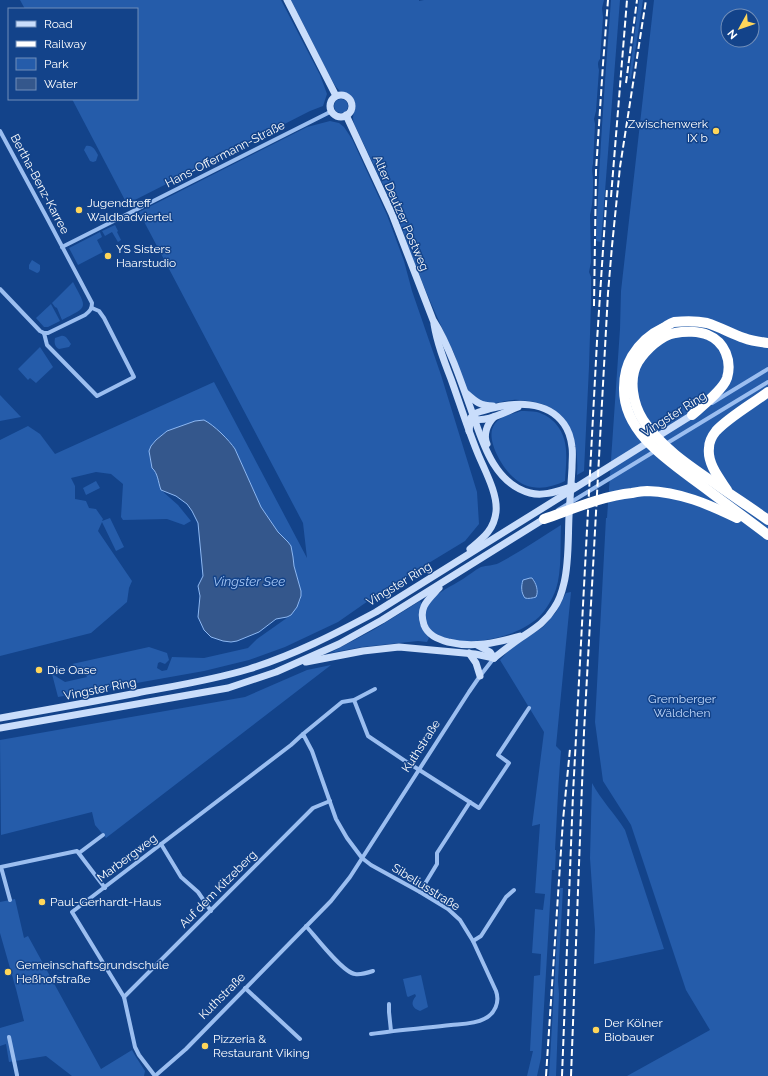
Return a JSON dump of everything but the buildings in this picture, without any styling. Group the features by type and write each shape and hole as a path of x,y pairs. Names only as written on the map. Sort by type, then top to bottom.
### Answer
{"highway":[{"path":"768,342 757,342 743,338 707,323 673,322 645,339 628,363 624,379 624,392 629,414 651,431 676,460 768,535"},
{"path":"639,422 638,410 634,400 633,375 638,363 649,348 663,338 675,333 694,332 708,335 719,342 726,352 729,363 727,378 720,389 692,415"},
{"path":"729,493 714,470 710,459 708,449 711,438 728,421 768,392"},
{"path":"676,460 729,493 768,520"},
{"path":"544,519 595,501 621,494 646,491 680,495 699,501 757,527"}],"main road":[{"path":"287,0 336,96"},
{"path":"344,95 350,101 352,105 351,109 346,115 338,116 332,111 330,107 331,102 336,96 344,95"},
{"name":"Alter Deutzer Postweg","path":"346,115 392,214 433,320 442,334 486,451 496,467"},
{"name":"Alter Deutzer Postweg","path":"433,320 435,336 469,431 491,485 496,511 490,530 482,539 453,564"},
{"path":"464,392 474,401 482,405 509,405"},
{"name":"Kuthstraße","path":"494,658 504,649 534,630 548,617 555,608 559,599 566,573 572,476 572,449 571,438 568,430 552,412 543,407 533,405 524,405 509,405 475,413 473,418 484,419 494,417 524,405"},
{"path":"462,409 468,417 473,418 469,431"},
{"name":"Vingster Ring","path":"0,718 224,676 274,660 312,645 376,612 692,415"},
{"path":"494,417 488,424 485,440 500,473 518,489 530,493 552,493 582,483"},
{"name":"Vingster Ring","path":"0,728 228,688 276,672 339,644 382,620 544,519"},
{"path":"448,579 426,602 422,610 422,619 426,629 431,635 440,640 477,645 495,643 526,634"},
{"path":"477,645 490,652 494,658"},
{"path":"293,664 363,651 399,647 469,653 494,658"},
{"path":"469,653 476,663 480,676"}],"street":[{"name":"Hans-Offermann-Straße","path":"62,247 332,111"},
{"name":"Bertha-Benz-Karree","path":"0,131 92,303 92,308"},
{"path":"0,289 40,331 44,333 48,333 85,315 92,308 99,312 104,318 134,376 96,396 47,345 44,333"},
{"name":"Vingster Ring","path":"692,415 768,369"},
{"name":"Vingster Ring","path":"544,519 768,382"},
{"name":"Kuthstraße","path":"155,1076 186,1049 331,901 350,877 480,676 494,658"},
{"name":"Marbergweg","path":"155,1076 139,1055 135,1047 124,997 72,912 291,745 342,702 354,700 375,689"},
{"path":"354,700 368,736 479,808 509,762 498,756 529,708"},
{"path":"303,734 312,751 341,829 362,858"},
{"name":"Auf dem Kitzeberg","path":"124,997 313,808 330,801"},
{"path":"420,892 437,864 437,852 470,802"},
{"path":"79,853 103,835"},
{"path":"161,844 181,877 198,892 211,911"},
{"path":"10,900 1,867 76,851 105,888"},
{"name":"Sibeliusstraße","path":"362,858 371,865 448,909 460,920 473,941 498,996 498,1001 493,1012 484,1020 371,1034"},
{"path":"473,941 481,936 506,897 514,890"},
{"path":"306,926 349,973 362,974 373,971"},
{"path":"245,988 300,1039"},
{"path":"389,1004 391,1031"},
{"path":"9,1038 17,1076"}],"green space":[{"path":"20,0 281,0 320,75 327,94 323,106 310,111 127,204 73,100 138,100 138,8 24,8"},
{"path":"291,0 604,0 602,8 603,17 600,59 598,63 599,70 596,111 594,119 592,170 593,193 590,215 591,262 589,272 591,277 591,301 584,471 577,475 576,449 573,437 569,426 554,409 542,404 519,400 485,404 474,399 469,393 453,352 412,258 396,213 354,124 353,118 355,102 350,95 340,91 337,88"},
{"path":"611,0 620,0 601,242 596,241 600,151"},
{"path":"639,0 643,0 631,79 629,78"},
{"name":"Gremberger Wäldchen","path":"654,0 768,0 768,1076 627,1076 710,1030 686,990 631,825 603,781 595,722 606,518 620,329 621,291"},
{"path":"338,99 344,99 348,103 348,109 344,113 338,113 334,109 334,103"},
{"path":"330,121 339,123 344,127 352,139 387,215 404,261 412,291 441,375 477,492 479,524 465,541 381,592 338,622 285,647 249,660 204,671 58,697 52,674 65,682 87,677 83,671 72,664 149,647 167,653 169,660 165,664 160,662 158,663 157,668 162,671 167,670 172,657 204,658 248,648 257,639 291,615 301,599 301,591 294,566 291,546 278,532 261,507 235,449 229,441 204,420 195,421 167,431 153,443 149,454 152,468 155,470 161,490 178,505 191,521 184,525 167,519 123,520 121,517 123,484 111,474 96,472 71,478 75,486 75,499 86,501 89,508 96,509 103,519 102,521 110,518 124,547 116,551 102,522 98,531 132,581 129,588 127,602 91,633 0,656 0,440 28,426 40,434 55,454 214,382 307,558 303,523 139,212 307,127"},
{"path":"86,146 92,147 96,151 98,155 96,161 90,161 84,150"},
{"path":"115,225 121,240 118,242 112,232 105,236 102,231"},
{"path":"100,232 102,237 97,240 103,252 78,265 69,248"},
{"path":"32,260 40,265 40,270 37,273 29,269 29,265"},
{"path":"73,282 81,297 83,306 77,312 62,320 57,308 52,303"},
{"path":"51,304 60,321 48,327 44,327 36,318"},
{"path":"61,336 68,339 71,344 69,347 59,349 57,347 55,338"},
{"path":"40,347 53,367 36,383 30,378 28,380 18,369"},
{"path":"0,395 21,417 0,421"},
{"path":"521,411 537,412 545,415 554,422 560,430 566,451 565,481 553,486 536,488 527,486 519,482 504,467 493,445 492,431 494,425 499,419"},
{"path":"96,481 100,488 86,495 83,488"},
{"path":"561,525 558,582 553,596 539,617 530,624 508,635 483,640 458,641 447,639 431,631 427,625 425,614 426,609 432,599 479,568 499,563","holes":["530,578 534,579 538,591 523,596 523,581"]},
{"path":"571,592 556,746 561,751 555,870 552,870 541,1058 537,1076 527,1076 533,1051 530,1051 534,976 540,975 541,954 532,953 535,909 543,910 545,894 535,893 540,824 532,826 544,732 500,660 510,649 543,627 556,612 566,593"},
{"path":"420,601 422,604 419,618 423,630 429,638 427,642 418,641 362,647 330,653 375,629"},
{"path":"331,665 106,838 95,825 92,812 1,835 0,740 245,697 307,670"},
{"path":"592,783 625,830 664,949 594,964 595,930 590,858"},
{"path":"560,888 563,888 558,981 559,994 556,1076 549,1076"},
{"path":"15,899 24,938 28,936 101,1069 132,1050 145,1071 144,1076 72,1076 46,1056 9,1062 6,1044 0,1046 0,1028 24,1021 0,933 0,902"},
{"path":"421,975 428,1007 420,1011 413,1005 413,1001 416,996 415,994 408,997 407,996 403,979"}],"water":[{"name":"Vingster See","path":"204,420 221,433 235,449 261,507 278,532 291,546 294,566 301,591 301,596 297,607 291,615 276,619 259,632 231,642 211,637 204,630 198,617 200,596 198,586 203,576 198,523 187,504 176,496 161,490 157,475 152,468 149,451 156,440 167,431 195,421"},
{"path":"532,578 536,585 537,595 536,597 525,598 522,589 523,580"}],"railway":[{"path":"594,306 596,171 608,0"},
{"path":"611,197 627,0"},
{"path":"626,83 637,0"},
{"path":"571,1076 584,732 608,293 620,167 646,0"},
{"path":"562,1076 573,794 597,341 607,189"},
{"path":"546,1076 563,820 570,749"}],"place":[{"name":"Zwischenwerk IX b","path":"716,131"},
{"name":"Jugendtreff Waldbadviertel","path":"79,210"},
{"name":"YS Sisters Haarstudio","path":"108,256"},
{"name":"Die Oase","path":"39,670"},
{"name":"Paul-Gerhardt-Haus","path":"42,902"},
{"name":"Gemeinschaftsgrundschule Heßhofstraße","path":"8,972"},
{"name":"Der Kölner Biobauer","path":"596,1030"},
{"name":"Pizzeria & Restaurant Viking","path":"205,1046"}]}
